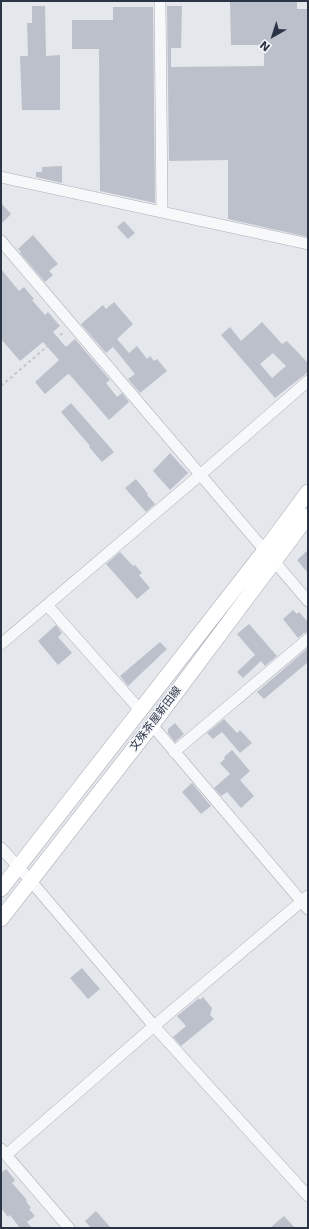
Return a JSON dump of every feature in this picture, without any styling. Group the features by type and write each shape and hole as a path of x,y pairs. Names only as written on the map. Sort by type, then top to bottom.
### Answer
{"main road":[{"name":"文殊茶屋新田線","path":"1,920 30,880 152,725 269,555 308,492"},
{"name":"文殊茶屋新田線","path":"1,889 140,710 269,555 308,516"}],"street":[{"path":"160,1 162,212"},
{"path":"1,177 308,244"},
{"path":"1,241 308,601"},
{"path":"1,644 308,381"},
{"path":"47,605 140,710"},
{"path":"174,752 308,639"},
{"path":"69,1228 4,1152 154,1026 306,902 152,725"},
{"path":"1,848 154,1026 308,1196"}],"path":[{"path":"1,386 72,325"}],"building":[{"path":"297,1 297,9 308,9 308,237 228,219 228,160 169,161 167,6 182,6 181,48 171,48 171,67 264,66 264,45 231,45 230,2"},
{"path":"32,6 45,6 46,56 60,55 60,110 22,110 20,56 28,56 27,23 32,23"},
{"path":"113,7 153,7 155,203 100,191 99,49 72,49 72,20 113,20"},
{"path":"62,166 62,183 36,177 36,172 42,172 42,167"},
{"path":"1,203 11,214 1,224"},
{"path":"124,221 135,233 128,239 117,227"},
{"path":"33,235 58,264 49,271 53,275 45,282 18,249"},
{"path":"1,269 19,291 24,287 34,299 32,300 45,315 48,312 60,326 53,332 66,347 75,339 110,380 106,383 117,397 122,393 129,402 109,420 68,374 45,394 35,382 59,360 43,342 20,361 1,339"},
{"path":"114,302 133,324 117,339 129,353 137,346 147,359 150,356 154,361 157,359 167,371 140,393 128,379 135,374 113,347 106,353 81,324 103,305 106,309"},
{"path":"262,322 282,344 287,341 308,363 308,372 275,398 221,335 230,327 241,341","holes":["273,353 286,366 272,378 260,364"]},
{"path":"71,403 114,452 102,462 61,412"},
{"path":"170,453 188,473 170,490 153,471"},
{"path":"136,479 155,504 146,512 125,488"},
{"path":"308,550 308,573 297,560"},
{"path":"120,552 142,573 139,575 150,588 137,599 106,564"},
{"path":"293,610 297,614 299,612 308,622 308,632 304,633 298,638 283,619"},
{"path":"249,624 277,656 265,666 261,661 243,678 237,672 255,655 237,634"},
{"path":"56,625 62,633 58,637 72,653 58,665 38,641"},
{"path":"160,642 167,649 128,686 120,676"},
{"path":"308,648 308,662 264,699 257,692"},
{"path":"224,719 237,733 240,730 252,743 240,753 222,732 213,739 207,733"},
{"path":"175,723 184,734 175,742 168,733 168,729"},
{"path":"232,750 250,771 240,780 254,796 241,808 227,792 221,796 214,788 230,774 220,763"},
{"path":"192,783 211,806 201,814 182,792"},
{"path":"82,968 100,989 88,999 70,978"},
{"path":"203,997 212,1008 210,1015 214,1019 181,1046 173,1037 186,1026 177,1016 199,998 200,1000"},
{"path":"6,1169 15,1180 12,1183 27,1200 26,1201 31,1208 29,1209 35,1216 27,1222 32,1228 20,1228 10,1215 8,1217 1,1208 1,1173"},
{"path":"96,1211 111,1228 91,1228 85,1221"},
{"path":"284,1216 295,1228 270,1228"}]}
